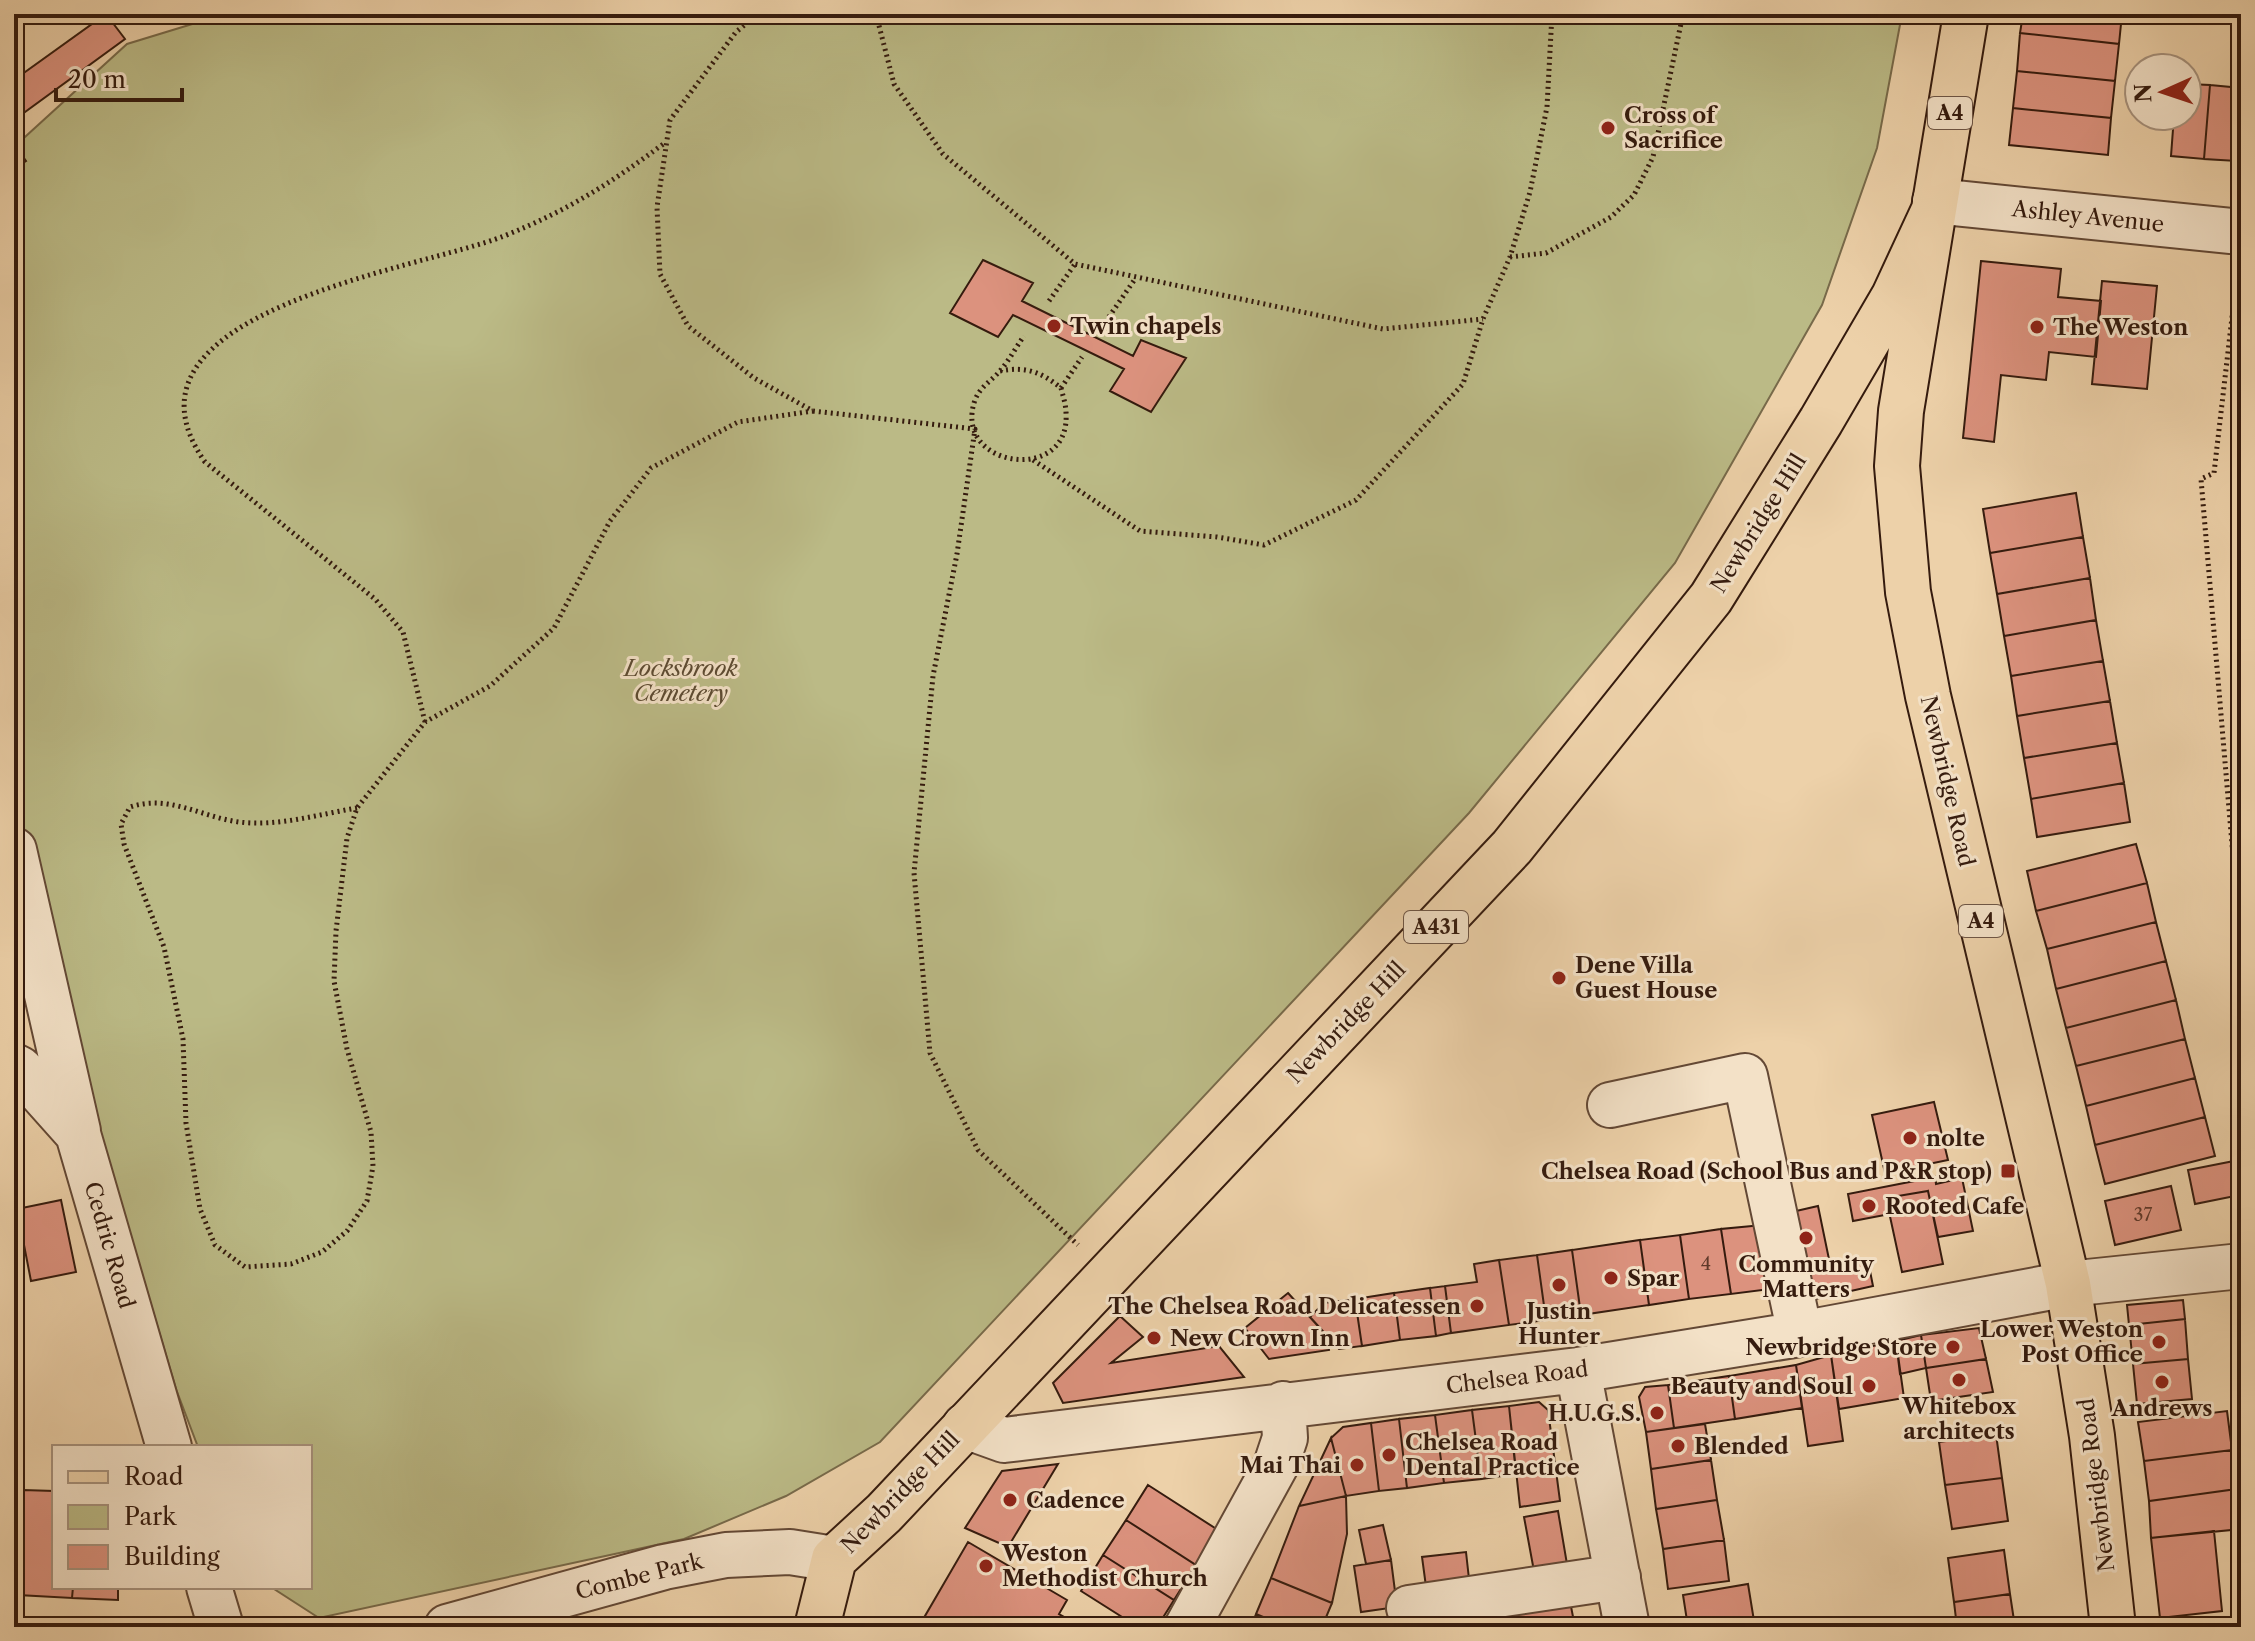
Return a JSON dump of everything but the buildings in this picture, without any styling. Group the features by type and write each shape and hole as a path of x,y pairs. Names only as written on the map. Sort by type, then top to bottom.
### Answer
{"main road":[{"name":"A4","path":"1934,207 1966,14"},
{"name":"Newbridge Hill","path":"817,1627 834,1559 884,1513 1512,847 1711,598 1887,308 1934,207"},
{"name":"Newbridge Road","path":"1934,207 1901,411 1897,466 1908,592 1928,696 2068,1284 2092,1436 2113,1627"}],"street":[{"name":"Ashley Avenue","path":"1934,207 2239,252"},
{"path":"14,850 78,1134"},
{"name":"Cedric Road","path":"14,1066 78,1134 168,1445"},
{"path":"1610,1105 1745,1076 1800,1334"},
{"name":"Chelsea Road","path":"965,1426 1004,1440 1578,1370 1800,1334 2068,1284 2241,1266"},
{"path":"1578,1370 1627,1627"},
{"path":"1187,1627 1276,1465 1285,1438 1283,1404"},
{"name":"Combe Park","path":"447,1627 664,1567 726,1555 790,1552 834,1559"},
{"path":"1409,1608 1618,1577"},
{"path":"210,1589 221,1627"}],"path":[{"path":"758,14 736,32 670,120 657,207 660,274 688,326 754,378 813,411"},
{"path":"876,14 894,84 943,154 1075,264 1383,329 1483,319"},
{"path":"1033,460 1140,531 1217,537 1264,545 1356,500 1463,384 1483,319 1510,257 1530,192 1547,107 1552,14"},
{"path":"1510,257 1546,253 1611,217 1634,195 1653,157 1683,14"},
{"path":"425,722 403,632 375,599 205,462 190,440 184,421 183,398 188,381 215,345 238,328 286,302 501,237 576,204 610,184 667,141"},
{"path":"2239,252 2214,473 2201,479 2241,950"},
{"path":"1049,301 1075,264"},
{"path":"1102,327 1135,279"},
{"path":"1024,336 975,400 975,429 957,554 933,676 914,873 930,1053 978,1150 1106,1275"},
{"path":"1061,388 1082,357"},
{"path":"975,429 985,446 998,456 1017,462 1033,460 1053,447 1063,434 1067,414 1061,388 1039,372 1028,369 1000,371"},
{"path":"357,808 275,821 240,822 176,805 147,802 130,807 121,824 124,844 164,947 176,999 183,1039 186,1123 200,1209 215,1245 245,1267 291,1264 322,1252 347,1231 367,1201 373,1166 371,1132 347,1049 334,981 336,931 347,838 357,808 425,722 490,686 554,628 610,521 651,468 738,422 813,411 975,429"}],"green space":[{"name":"Locksbrook Cemetery","path":"225,14 1902,14 1877,148 1822,305 1675,563 1469,813 880,1442 786,1496 684,1539 319,1618 274,1589 312,1589 312,1445 197,1445 176,1389 99,1129 14,813 14,147 127,44"}],"place":[{"name":"Cross of Sacrifice","path":"1608,128"},
{"name":"Twin chapels","path":"1054,326"},
{"name":"The Weston","path":"2037,327"},
{"name":"Dene Villa Guest House","path":"1559,978"},
{"name":"nolte","path":"1910,1138"},
{"name":"Chelsea Road (School Bus and P&R stop)","path":"2008,1171"},
{"name":"Rooted Cafe","path":"1869,1206"},
{"name":"Community Matters","path":"1806,1238"},
{"name":"Spar","path":"1611,1278"},
{"name":"Justin Hunter","path":"1559,1285"},
{"name":"The Chelsea Road Delicatessen","path":"1477,1306"},
{"name":"New Crown Inn","path":"1154,1338"},
{"name":"Lower Weston Post Office","path":"2159,1342"},
{"name":"Newbridge Store","path":"1953,1347"},
{"name":"Whitebox architects","path":"1959,1380"},
{"name":"Andrews","path":"2162,1382"},
{"name":"Beauty and Soul","path":"1869,1386"},
{"name":"H.U.G.S.","path":"1657,1413"},
{"name":"Blended","path":"1678,1446"},
{"name":"Chelsea Road Dental Practice","path":"1389,1455"},
{"name":"Mai Thai","path":"1357,1465"},
{"name":"Cadence","path":"1010,1500"},
{"name":"Weston Methodist Church","path":"986,1566"}]}
